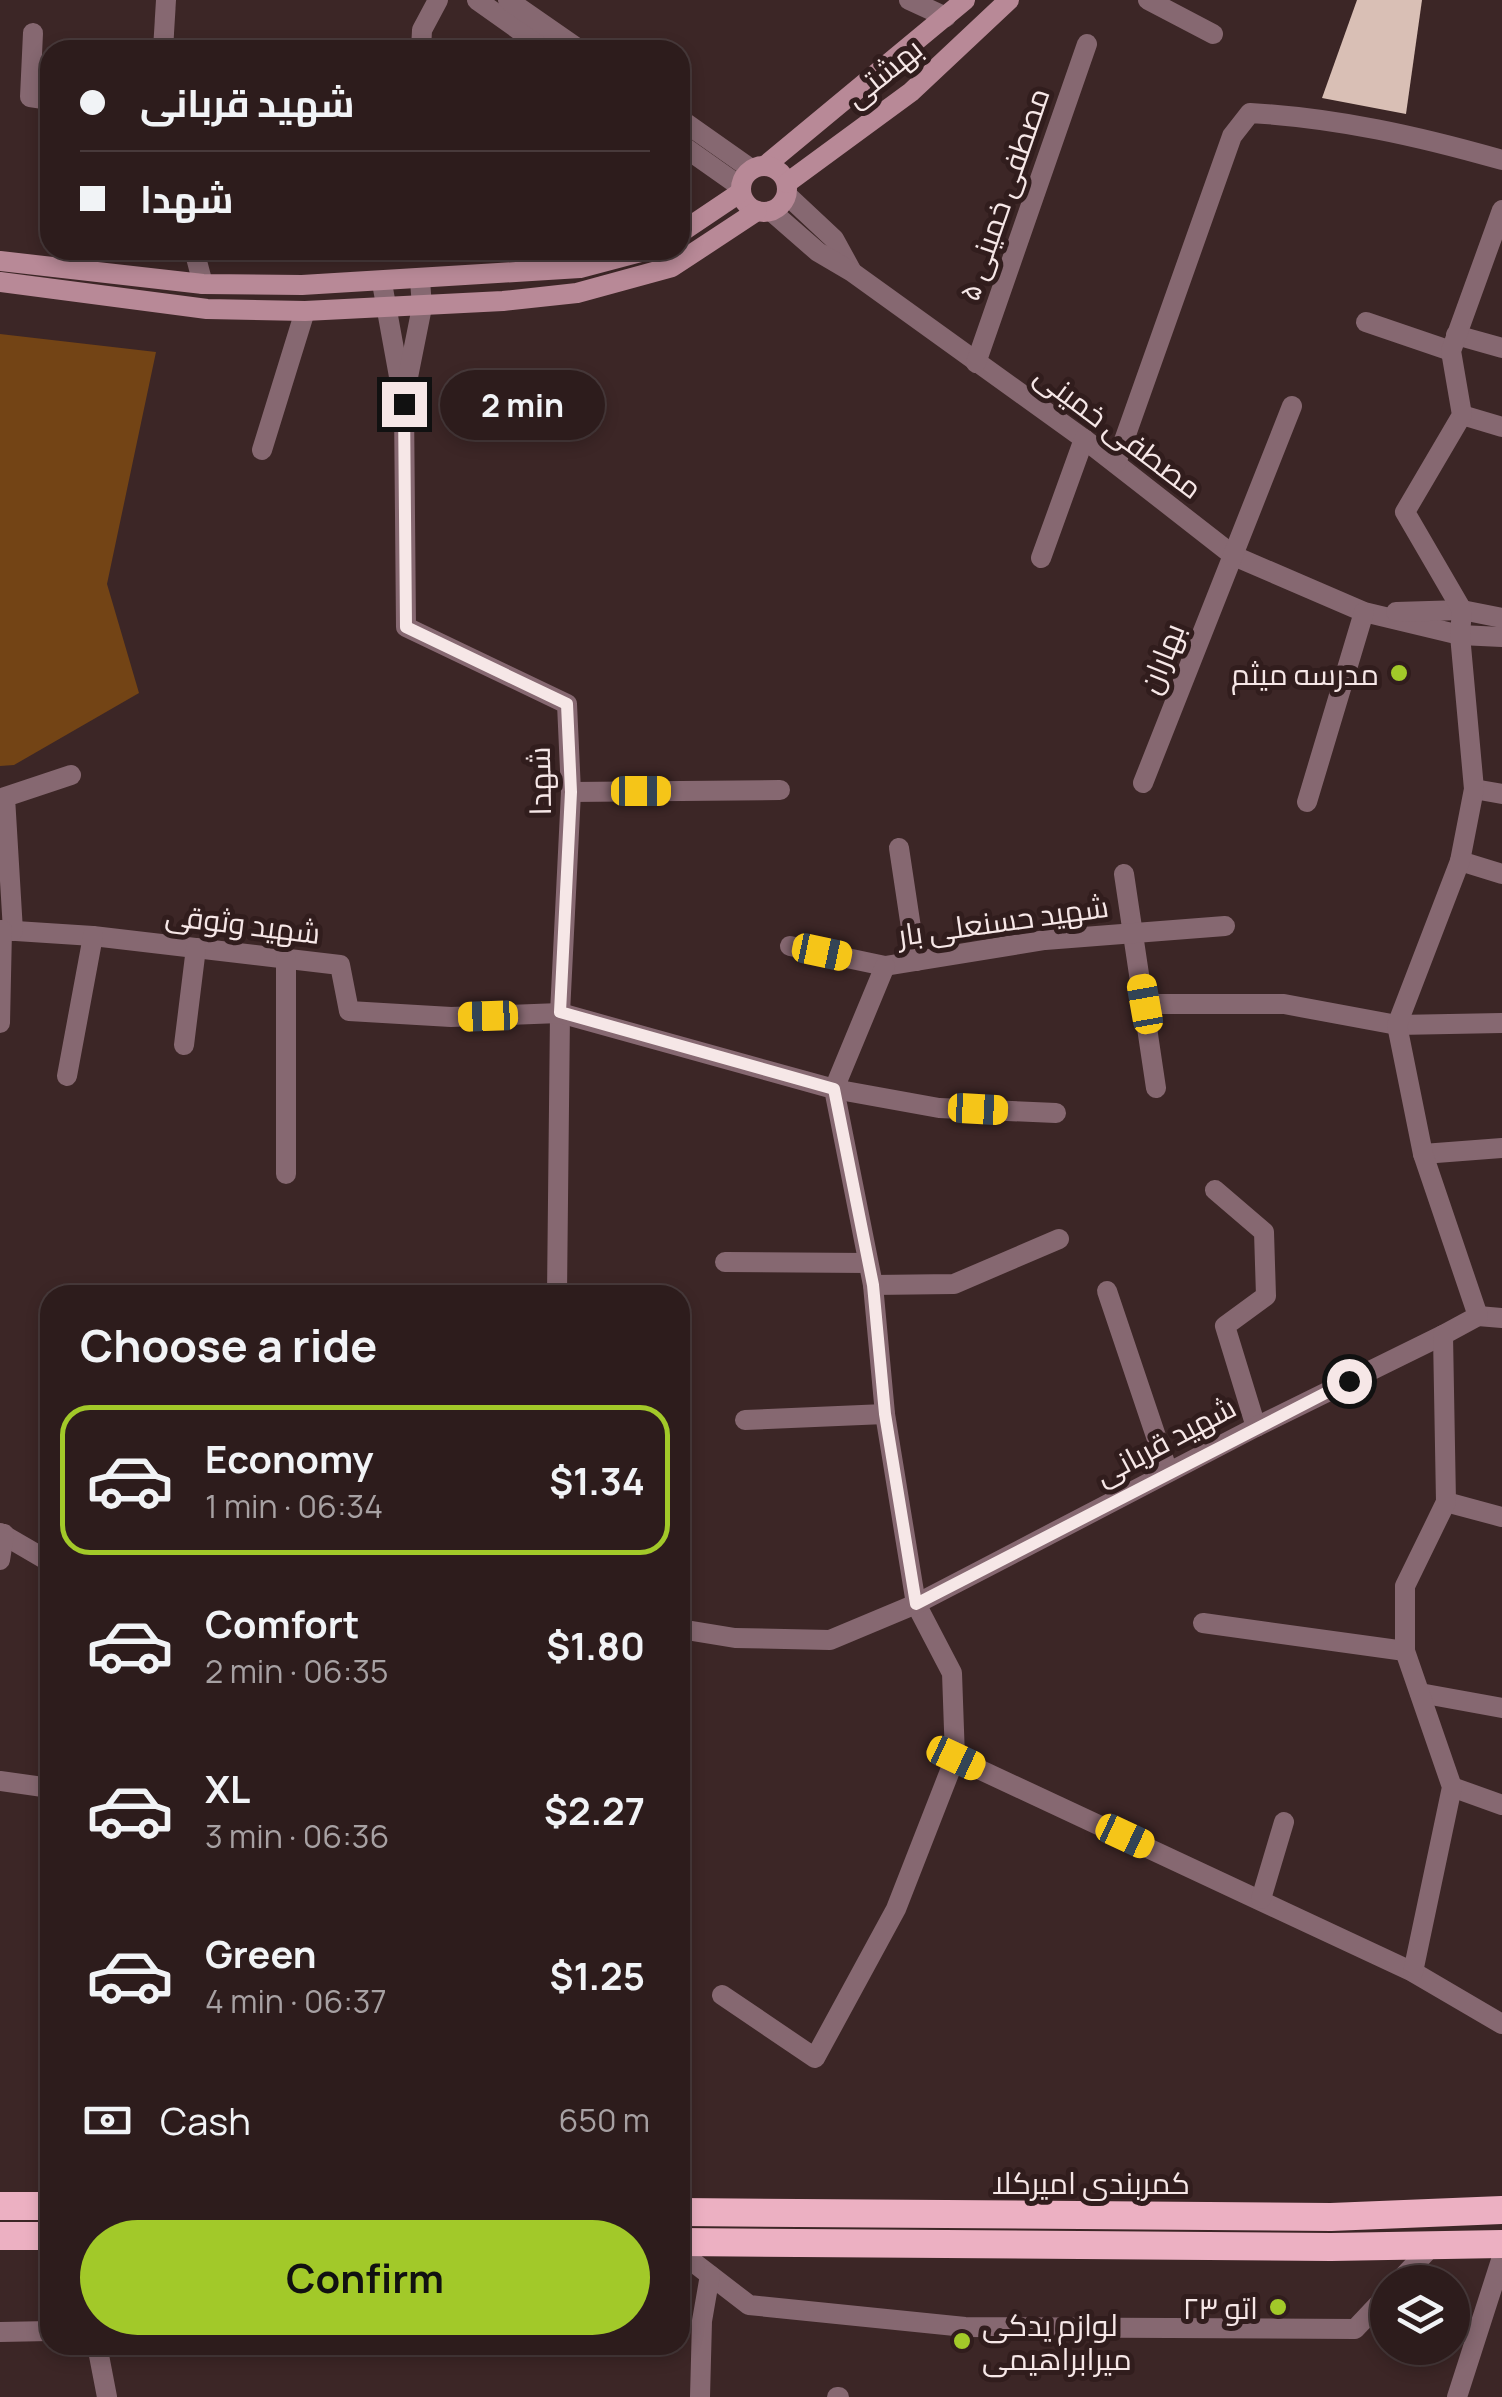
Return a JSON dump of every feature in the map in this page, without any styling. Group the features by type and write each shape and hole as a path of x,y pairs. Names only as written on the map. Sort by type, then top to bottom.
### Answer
{"highway":[{"path":"0,2206 40,2206"},
{"name":"کمربندی امیرکلا","path":"690,2212 1331,2217 1502,2210"},
{"path":"0,2236 40,2236"},
{"name":"کمربندی امیرکلا","path":"690,2242 1430,2247 1502,2244"}],"main road":[{"name":"بهشتی","path":"690,225 966,0"},
{"name":"بهشتی","path":"690,256 764,211 911,92 1009,0"},
{"path":"946,17 978,32"},
{"path":"764,211 749,178 780,170 787,189"},
{"path":"0,260 203,284 420,280 580,268 610,260"},
{"name":"بهشتی","path":"0,282 207,309 304,311 422,307 577,293 634,280 684,260"},
{"path":"203,284 207,309"}],"street":[{"path":"164,40 166,0"},
{"path":"422,40 422,30 438,0"},
{"path":"477,0 533,40"},
{"path":"508,0 566,40"},
{"path":"909,0 946,17"},
{"path":"1148,0 1213,34"},
{"path":"34,33 30,97 40,98"},
{"name":"مصطفی خمینی ۵","path":"976,363 1087,44"},
{"path":"1116,463 1232,136 1250,112 1323,117 1427,138 1502,160"},
{"path":"690,128 749,178"},
{"path":"690,149 749,178"},
{"name":"مصطفی خمینی","path":"787,189 834,240 852,272"},
{"path":"1502,210 1453,343 1462,415 1405,512 1462,610 1460,635 1474,788 1460,862 1397,1026 1423,1154 1478,1316 1502,1318"},
{"name":"مصطفی خمینی","path":"764,211 1084,438 1234,556 1364,612 1460,635 1502,637"},
{"path":"197,260 203,284"},
{"path":"404,404 422,307 420,280"},
{"name":"شهدا","path":"382,282 404,404 406,627 567,704 571,792 560,1012 557,1285"},
{"path":"262,450 304,311"},
{"path":"1366,322 1453,343 1502,348"},
{"name":"بهاران","path":"1143,783 1292,406"},
{"path":"1462,415 1502,426"},
{"path":"1042,558 1084,438"},
{"name":"مصطفی خمینی","path":"1364,612 1462,610 1502,618"},
{"path":"1307,802 1364,612"},
{"path":"0,1023 5,796 70,775"},
{"path":"1474,788 1502,794"},
{"path":"571,792 780,790"},
{"path":"898,848 916,961"},
{"path":"1460,862 1502,874"},
{"path":"1124,874 1156,1088"},
{"name":"شهید حسنعلی بار","path":"790,946 885,966 1045,940 1225,926"},
{"name":"شهید وثوقی","path":"5,930 93,936 340,965 349,1011 452,1017 560,1012"},
{"path":"67,1076 93,936"},
{"path":"184,1045 196,948"},
{"path":"286,959 286,1174"},
{"path":"722,1995 815,2058 896,1909 956,1758 952,1673 916,1604 885,1414 873,1285 834,1089 885,966"},
{"path":"1145,1004 1284,1004 1397,1026 1502,1023"},
{"path":"560,1012 834,1089 939,1108 1056,1113"},
{"path":"1423,1154 1502,1148"},
{"path":"1214,1190 1264,1232 1266,1296 1224,1326 1256,1426"},
{"path":"873,1285 954,1284 1060,1239"},
{"path":"724,1262 868,1263"},
{"path":"1107,1291 1168,1472"},
{"name":"شهید قربانی","path":"690,1634 830,1640 916,1604 1256,1426 1478,1316"},
{"path":"1413,1972 1452,1787 1405,1650 1405,1586 1446,1502 1443,1335"},
{"path":"745,1420 885,1414"},
{"path":"1446,1502 1502,1517"},
{"path":"0,1560 2,1533 40,1556"},
{"path":"1203,1623 1405,1650"},
{"path":"1420,1693 1502,1708"},
{"path":"956,1758 1413,1972 1502,2024"},
{"path":"0,1781 40,1787"},
{"path":"1452,1787 1502,1805"},
{"path":"1261,1899 1284,1822"},
{"path":"1414,2265 1430,2247"},
{"path":"1457,2397 1502,2257"},
{"path":"690,2260 750,2305 965,2327 1355,2328 1370,2313"},
{"path":"700,2397 702,2321 710,2275"},
{"path":"0,2332 40,2331"},
{"path":"98,2355 107,2397"}],"shaded area":[{"path":"0,334 156,352 107,584 139,693 14,765 0,766"}],"building":[{"path":"1357,0 1422,0 1406,114 1322,98"}],"place":[{"name":"مدرسه میثم","path":"1399,673"},
{"name":"اتو ۲۳","path":"1278,2307"},
{"name":"لوازم یدکی میرابراهیمی","path":"962,2341"}],"route":[{"path":"404,404 406,627 567,704 571,792 560,1012 834,1089 873,1285 885,1414 916,1604 1349,1381"}]}
